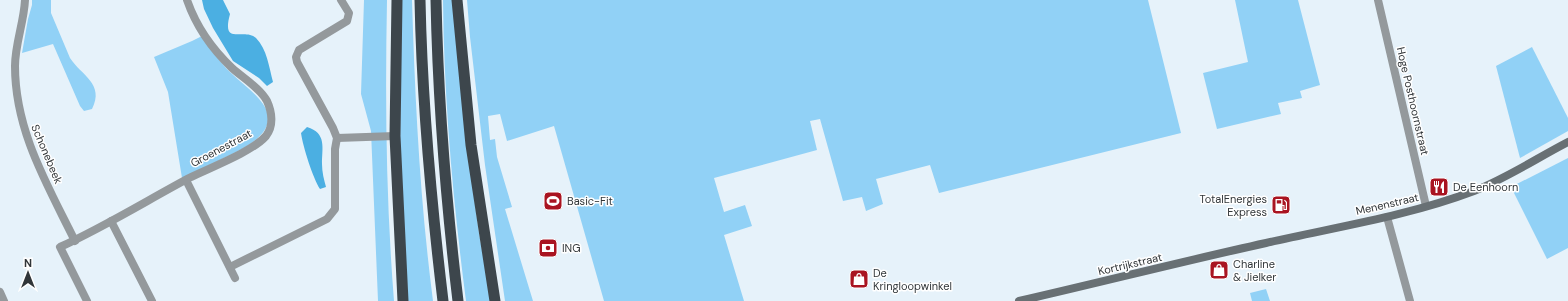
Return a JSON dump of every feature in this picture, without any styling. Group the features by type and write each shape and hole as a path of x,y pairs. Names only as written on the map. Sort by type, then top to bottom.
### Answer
{"highway":[{"path":"397,0 394,136 403,301"},
{"path":"420,0 421,55 427,162 443,301"},
{"path":"436,0 437,54 443,157 458,301"},
{"path":"457,0 471,145 495,301"}],"main road":[{"name":"Menenstraat","path":"1246,247 1387,217 1476,190 1532,163 1568,142"},
{"name":"Kortrijkstraat","path":"1019,301 1246,247"}],"street":[{"name":"Schonebeek","path":"25,0 15,64 16,97 30,148 75,241"},
{"name":"Groenestraat","path":"87,301 60,247 75,241 186,180 251,147 266,135 272,118 271,110 266,100 231,67 214,48 194,18 187,0"},
{"path":"230,267 327,219 332,214 335,203 335,149 337,138 297,62 296,57 299,50 347,21 349,13 341,0"},
{"name":"Hoge Posthoornstraat","path":"1378,0 1426,206"},
{"path":"337,138 394,136"},
{"path":"186,180 236,278"},
{"path":"1387,217 1410,301"},
{"path":"111,221 152,301"},
{"path":"0,292 4,301"}],"shaded area":[{"path":"32,0 51,0 51,13 70,58 94,86 96,93 92,109 84,111 80,106 53,44 22,53"},
{"path":"202,0 223,0 230,14 228,24 231,33 251,35 260,42 269,64 273,82 267,86 259,78 233,61 213,28 204,9"},
{"path":"364,0 387,0 387,151 389,226 394,301 378,301 371,131 361,94"},
{"path":"401,0 412,0 419,150 428,263 433,301 408,301 400,157"},
{"path":"443,0 453,0 466,137 479,233 491,301 466,301 457,226 447,113"},
{"path":"467,0 1148,0 1181,133 939,193 930,165 876,179 883,204 866,211 862,197 843,201 820,119 810,121 817,150 714,178 724,212 745,205 752,226 724,235 744,301 604,301 554,126 507,141 500,114 488,116 490,140 495,139 497,157 512,207 505,209 533,301 505,301 485,165"},
{"path":"1235,0 1298,0 1320,85 1300,91 1302,98 1278,103 1281,114 1217,129 1203,73 1248,62"},
{"path":"202,36 226,68 252,91 263,104 268,114 268,124 263,132 248,146 182,178 168,92 154,57"},
{"path":"1532,47 1568,118 1568,131 1520,158 1496,66"},
{"path":"307,127 318,133 321,137 323,147 322,170 326,187 320,189 311,170 302,139 301,133"},
{"path":"1568,158 1568,248 1547,259 1511,187"},
{"path":"1266,289 1270,301 1252,301 1250,293"}],"place":[{"name":"De Eenhoorn","path":"1439,187"},
{"name":"Basic-Fit","path":"553,201"},
{"name":"TotalEnergies Express","path":"1281,205"},
{"name":"ING","path":"548,248"},
{"name":"Charline & Jielker","path":"1219,270"},
{"name":"De Kringloopwinkel","path":"859,279"}]}
